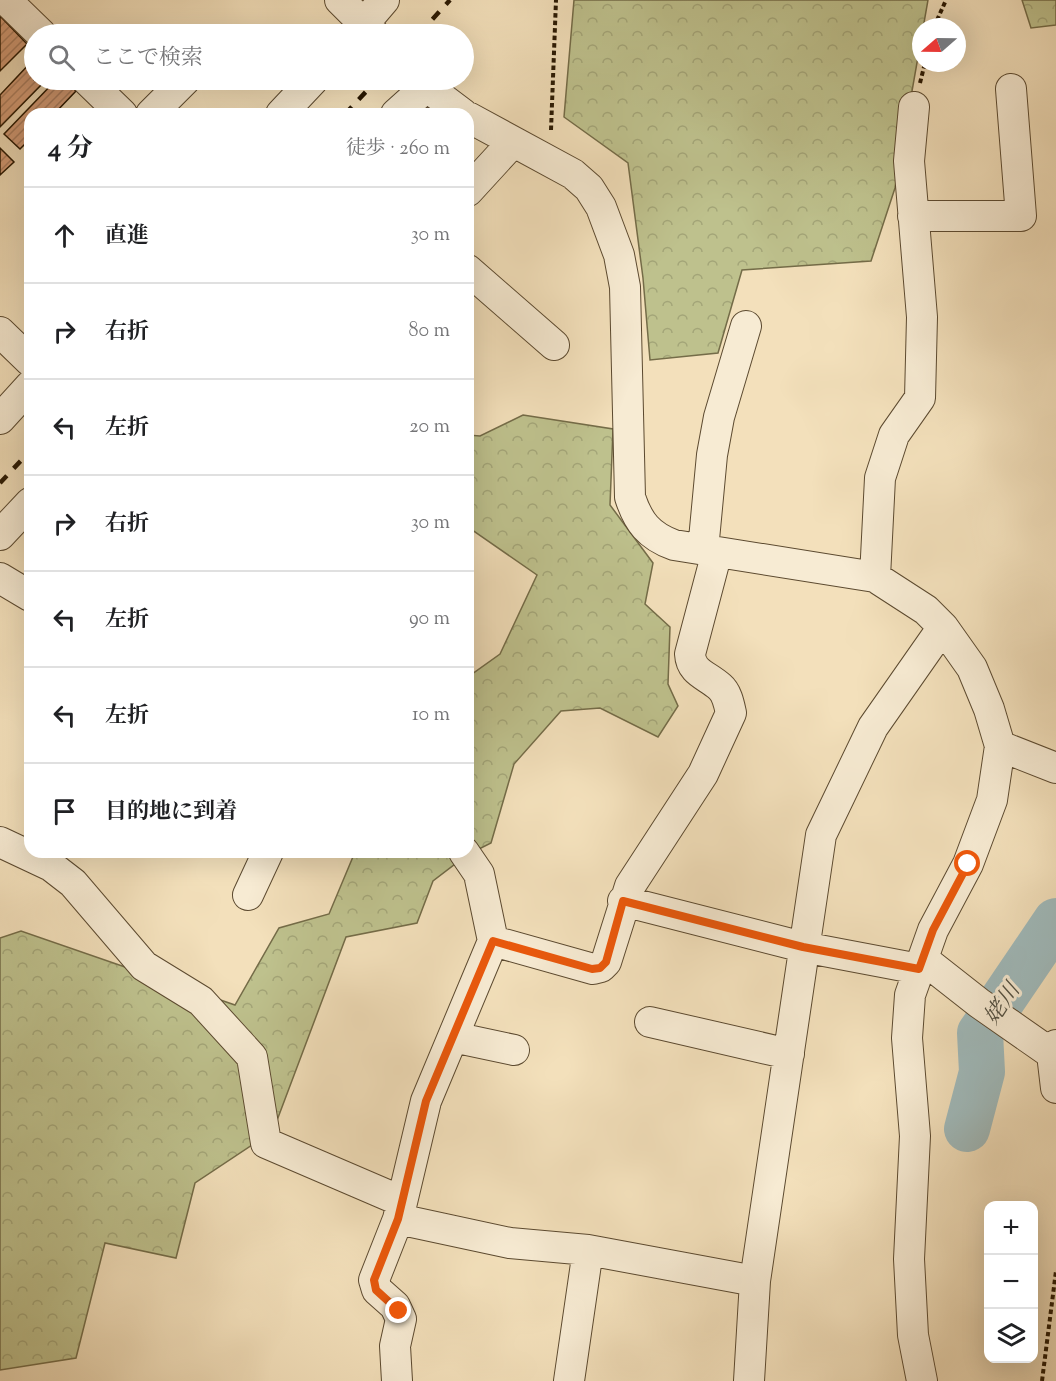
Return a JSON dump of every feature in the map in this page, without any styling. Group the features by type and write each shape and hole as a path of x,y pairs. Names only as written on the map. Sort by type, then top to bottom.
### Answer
{"street":[{"path":"6,0 31,24"},
{"path":"340,0 360,24"},
{"path":"370,24 384,0"},
{"path":"913,216 1021,216 1011,89"},
{"path":"97,90 116,108"},
{"path":"157,108 175,90"},
{"path":"287,108 304,90"},
{"path":"401,108 415,90"},
{"path":"432,90 455,108"},
{"path":"875,577 880,478 894,435 920,398 922,317 909,161 914,107"},
{"path":"474,120 573,174 589,188 601,207 619,255 625,287 630,497 637,518 659,540 710,551 875,577 926,610 943,627 972,668 989,709 1000,746 988,811 968,864 933,930 910,995 907,1038 915,1136 909,1259 913,1335 922,1381"},
{"path":"474,184 512,142"},
{"path":"474,275 554,345"},
{"path":"493,941 592,969 600,968 606,962 623,901 630,886 703,774 731,713 722,688 695,670 690,663 690,654 710,551 712,455 719,417 746,326"},
{"path":"0,332 24,356"},
{"path":"0,419 24,393"},
{"path":"0,535 24,509"},
{"path":"0,578 24,592"},
{"path":"749,1381 754,1281 821,835 873,727 943,627"},
{"path":"1000,746 1056,768"},
{"path":"0,842 24,853"},
{"path":"34,858 51,866 73,883 144,966 201,1001 252,1057 266,1143 400,1210 510,1243 588,1250 754,1281"},
{"path":"248,895 265,858"},
{"path":"397,1381 395,1346 400,1319 395,1306 376,1290 374,1280 400,1210 426,1101 493,941 479,874 468,858"},
{"path":"623,901 803,947 921,964 1010,1025 1054,1050 1056,1088"},
{"path":"650,1022 789,1054"},
{"path":"453,1037 514,1050"},
{"path":"569,1381 588,1250"}],"path":[{"path":"550,161 556,0"},
{"path":"938,18 946,0"},
{"path":"1042,1381 1056,1271"}],"green space":[{"path":"574,0 928,0 925,18 912,18 912,72 915,72 895,188 871,261 742,270 718,353 650,360 643,278 628,163 564,117"},
{"path":"1022,0 1056,0 1056,25 1031,28"},
{"path":"523,415 613,429 610,505 653,563 645,604 670,627 668,684 678,706 658,737 600,708 561,711 514,764 491,843 474,852 474,673 500,654 537,575 474,531 474,436 480,436"},
{"path":"352,858 463,858 433,881 417,923 346,937 273,1131 195,1183 176,1258 105,1243 76,1358 0,1370 0,938 21,931 235,1005 279,928 329,914"}],"building":[{"path":"0,16 24,41 24,47 0,71"},
{"path":"24,70 24,90 36,90 0,127 0,95"},
{"path":"46,90 76,91 60,108 29,108"},
{"path":"24,113 24,145 20,149 4,134"},
{"path":"0,148 14,162 0,175"}],"waterway":[{"name":"姥川","path":"967,1129 982,1072 980,1033 1056,921"}],"railway":[{"path":"428,24 450,0"},
{"path":"351,108 368,90"},
{"path":"0,483 24,457"}],"route":[{"path":"399,1311 376,1290 374,1280 398,1219 426,1101 493,941 592,969 600,968 606,962 623,901 803,947 919,969 933,930 968,864"}]}
